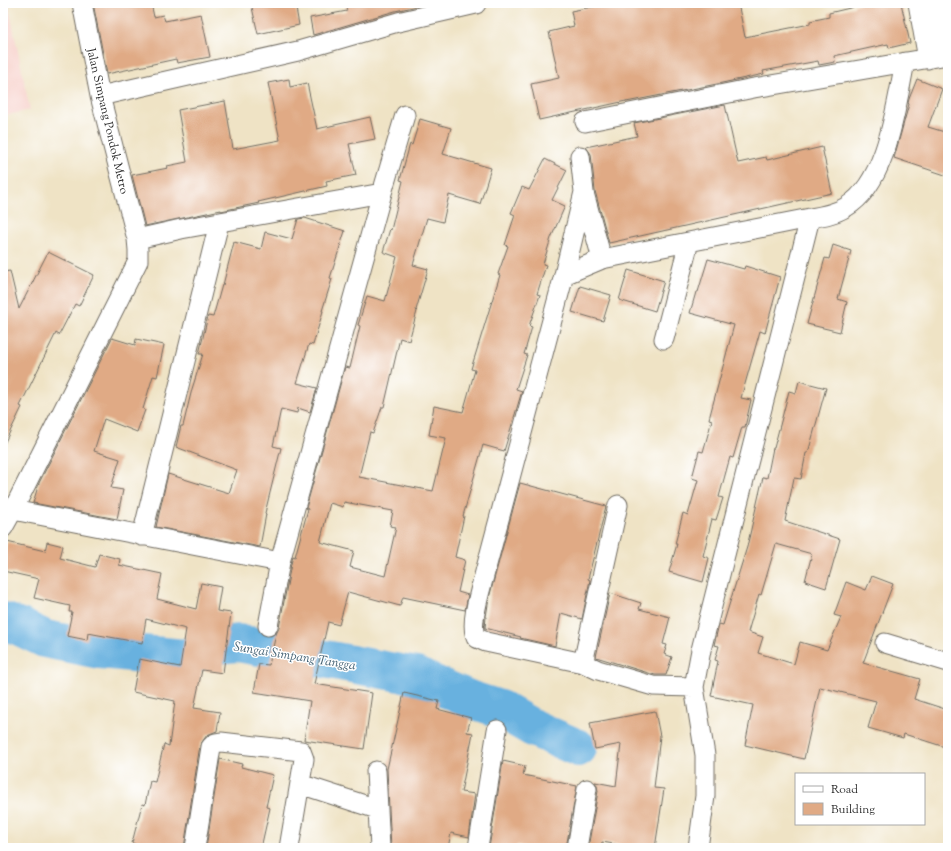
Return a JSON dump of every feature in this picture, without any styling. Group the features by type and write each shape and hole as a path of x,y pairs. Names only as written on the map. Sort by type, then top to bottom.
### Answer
{"street":[{"name":"Jalan Simpang Pondok Metro","path":"3,528 138,261 137,239 100,96 82,3"},
{"path":"918,3 940,57"},
{"path":"937,3 940,57"},
{"path":"100,96 298,51 398,22 476,4"},
{"path":"585,122 754,88 940,57"},
{"path":"564,275 602,259 832,214 846,207 866,188 873,178 888,142 905,62"},
{"path":"268,626 280,562 405,115"},
{"path":"580,156 584,192 602,259"},
{"path":"584,192 564,275 485,572 477,607 474,631 478,638 486,642 583,663 598,670 653,686 694,687"},
{"path":"137,239 181,229 382,193"},
{"path":"698,848 705,796 705,755 694,687 703,643 810,218"},
{"path":"142,536 219,223"},
{"path":"664,339 688,242"},
{"path":"583,663 618,505"},
{"path":"13,510 280,562"},
{"path":"885,643 948,662"},
{"path":"478,848 497,730"},
{"path":"195,848 211,747 215,743 221,742 301,751 304,759 289,848"},
{"path":"376,771 380,848"},
{"path":"300,784 377,809"},
{"path":"578,848 587,789"}],"shaded area":[{"path":"3,3 8,3 30,110 3,116"}],"building":[{"path":"93,3 151,3 154,17 163,15 165,21 201,14 210,57 177,63 176,59 107,74"},
{"path":"251,3 295,3 299,25 258,34"},
{"path":"345,3 431,3 395,11 313,35 310,18 347,11"},
{"path":"613,3 738,3 745,37 810,24 810,21 829,17 829,13 854,7 854,5 863,3 901,3 910,43 889,48 888,44 834,56 835,62 819,65 818,61 763,71 764,74 539,120 531,84 559,78 549,32 574,26 571,11"},
{"path":"289,79 290,87 307,83 317,129 370,117 375,139 349,144 356,175 326,181 327,186 258,202 259,203 145,226 132,175 168,168 167,166 187,162 178,110 225,101 233,149 280,140 268,83"},
{"path":"917,79 942,89 928,127 948,133 948,176 894,158 909,104 909,99"},
{"path":"725,105 738,163 766,157 767,160 822,147 832,193 609,243 595,191 591,154 586,147 637,136 634,123"},
{"path":"420,119 451,128 443,154 491,168 480,204 449,195 443,222 427,218 413,265 428,269 416,310 417,311 409,341 400,338 384,407 382,407 373,433 370,432 359,477 433,491 446,438 429,435 434,406 463,412 475,370 471,369 500,275 498,274 508,246 505,245 515,215 511,213 522,187 529,190 545,159 567,170 552,200 565,206 551,238 543,264 546,265 537,294 540,295 529,326 532,327 524,354 527,355 516,389 522,391 504,451 483,445 463,516 455,557 465,560 458,592 468,595 465,610 403,597 400,606 348,592 339,625 328,622 314,684 372,693 364,749 304,740 310,701 254,692 259,664 269,665 276,634 279,628 293,556 295,557 308,509 306,508 345,367 350,368 360,326 358,325 367,296 385,301 397,257 383,252 390,229 391,230 403,181 400,180 410,144 412,145","holes":["344,502 393,511 390,526 396,527 385,576 350,567 354,551 320,542 330,503 343,507"]},
{"path":"305,218 345,231 330,278 332,279 313,345 309,344 297,383 317,388 310,412 298,408 297,413 281,409 273,446 281,448 265,513 260,547 156,527 168,474 229,493 237,470 176,447 203,354 199,354 208,316 213,317 234,242 261,249 265,232 292,239 298,219"},
{"path":"833,245 851,251 838,299 847,302 840,332 807,324 825,258 829,259"},
{"path":"48,252 94,275 79,306 75,304 59,335 56,333 20,406 22,407 3,446 3,272 10,271 19,309"},
{"path":"708,259 744,269 745,266 780,277 765,333 760,331 741,398 751,400 745,427 742,427 733,458 730,457 719,497 723,498 716,520 712,519 703,556 709,558 703,582 669,572 677,544 675,544 683,513 688,515 698,480 692,478 699,451 703,452 712,420 709,419 734,325 690,313"},
{"path":"628,270 664,281 655,311 619,300"},
{"path":"580,286 611,295 603,321 572,312"},
{"path":"112,338 135,345 136,339 164,345 157,377 153,376 143,409 145,410 137,432 104,419 94,451 120,459 111,488 123,490 117,519 33,503 39,483"},
{"path":"799,381 826,388 808,453 806,453 801,479 794,478 785,521 840,539 826,588 805,581 812,554 776,544 748,632 763,637 758,653 794,664 800,642 827,650 841,617 834,615 846,582 866,590 872,576 893,584 863,663 920,679 914,699 948,710 948,748 904,734 903,738 868,728 876,701 820,687 804,759 745,745 753,705 711,696 718,661 715,660 719,646 714,645 719,624 723,625 747,547 763,477 767,478 773,448 789,391 796,393"},
{"path":"520,483 606,506 588,579 590,580 582,619 561,613 555,646 485,628 489,598"},
{"path":"7,542 45,551 47,542 63,546 60,558 95,567 99,554 120,559 119,565 162,574 157,599 196,609 201,583 221,587 217,611 231,613 223,673 202,670 194,708 220,712 217,731 207,735 200,745 184,848 134,848 135,844 132,843 142,804 145,805 150,781 155,782 164,744 169,746 175,701 133,692 139,659 180,667 186,629 146,619 142,643 88,633 87,640 67,636 72,612 69,612 70,606 34,598 39,579 3,571 3,559"},
{"path":"610,593 641,603 639,609 670,617 663,644 667,645 664,654 672,657 666,675 655,675 596,657"},
{"path":"404,693 439,701 437,709 471,718 467,732 473,733 461,792 475,794 469,837 451,833 448,848 391,848 387,769"},
{"path":"655,711 660,736 654,788 664,789 655,848 637,848 602,842 601,848 588,848 598,791 595,782 616,786 621,744 595,749 590,723"},
{"path":"220,759 242,764 241,767 273,775 266,807 270,808 261,848 206,848"},
{"path":"503,761 525,766 523,775 577,786 566,848 532,848 517,845 516,848 489,848"}],"waterway":[{"name":"Sungai Simpang Tangga","path":"3,621 45,639 100,650 185,658 212,646 238,643 416,676 469,699 500,709 533,728 578,748"}]}
